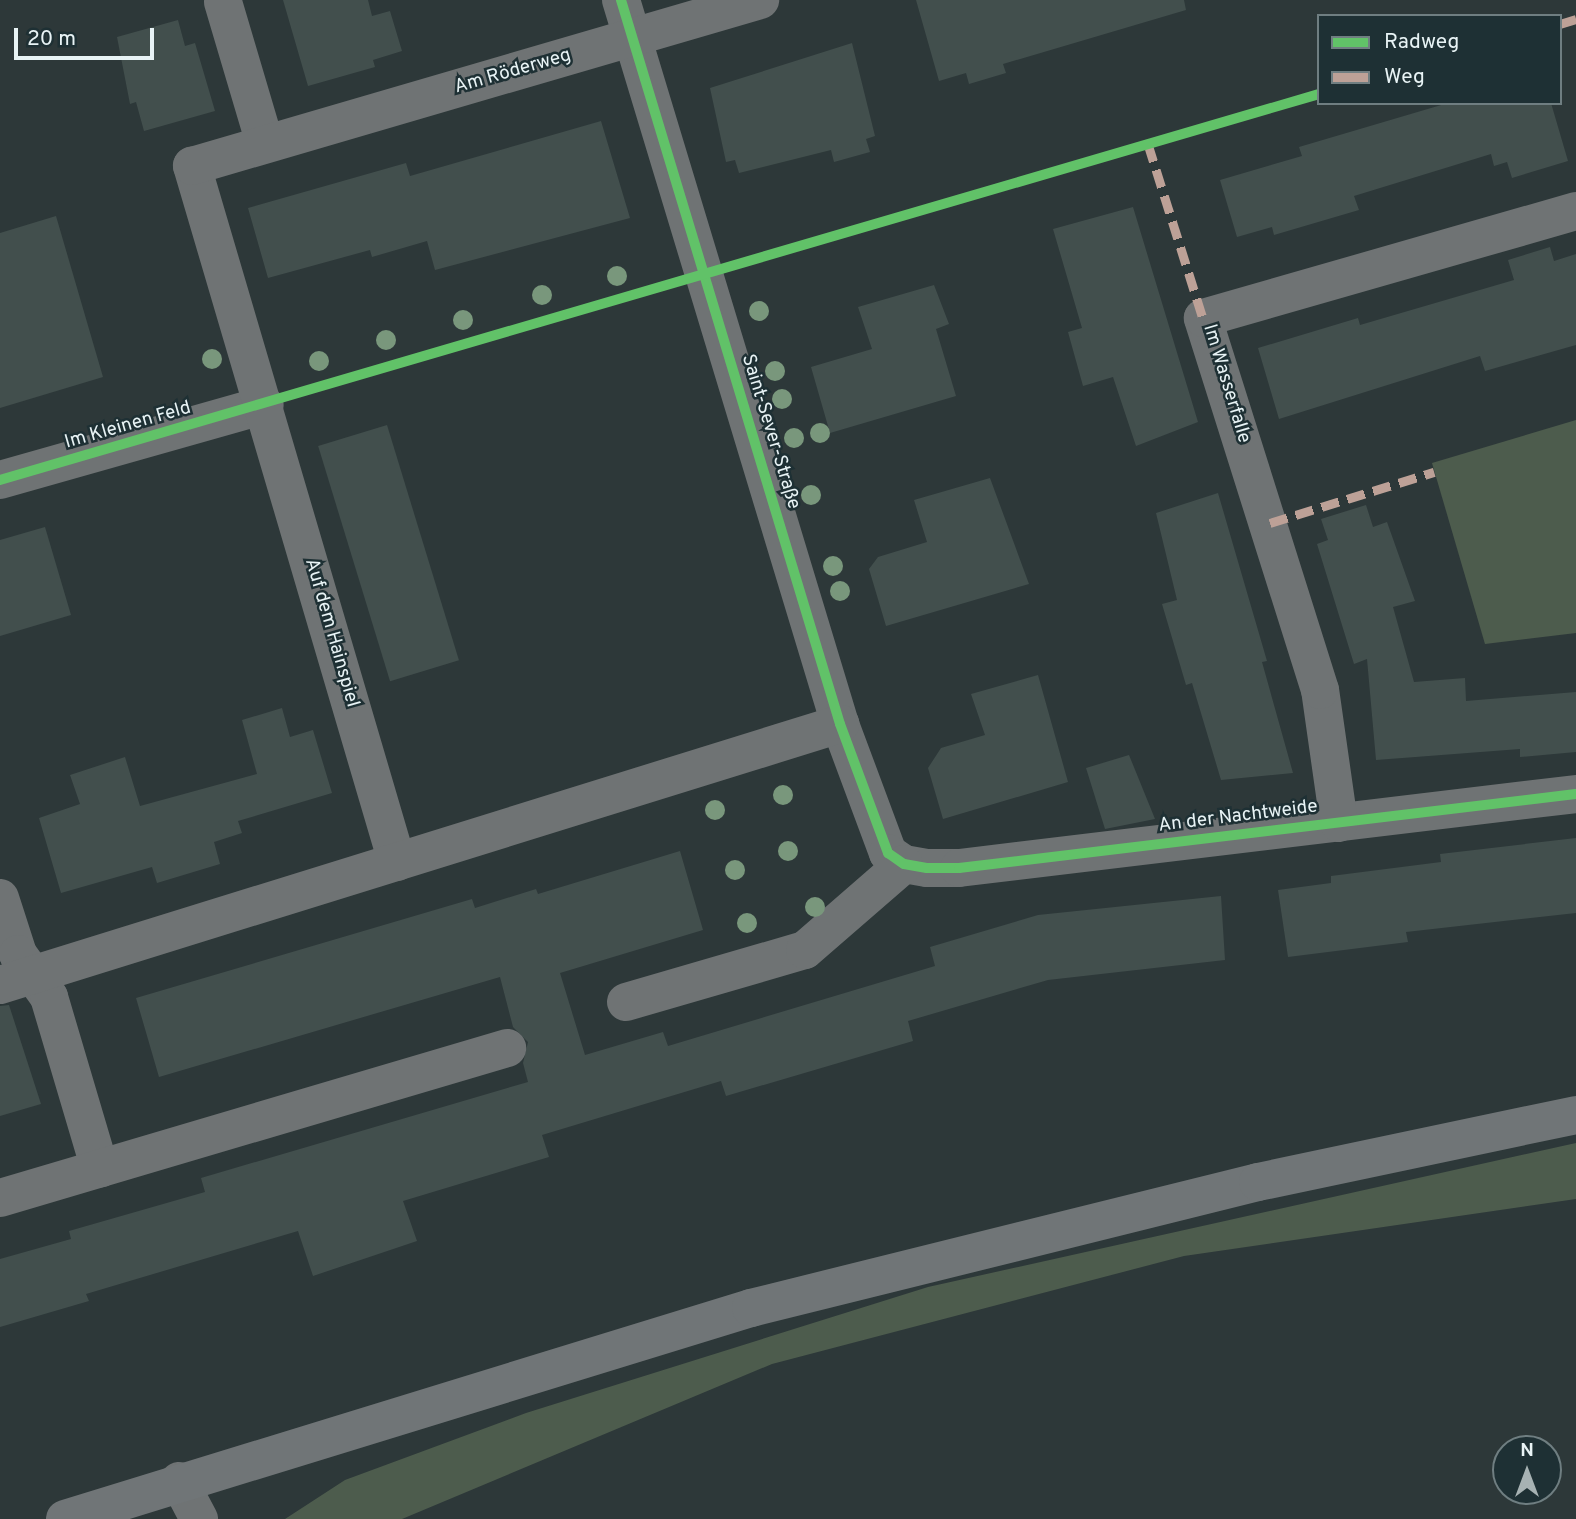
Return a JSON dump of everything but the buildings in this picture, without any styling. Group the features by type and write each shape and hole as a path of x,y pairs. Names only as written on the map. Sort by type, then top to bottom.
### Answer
{"main road":[{"path":"65,1519 179,1481 751,1308 1258,1182 1576,1115"}],"street":[{"name":"Saint-Sever-Straße","path":"621,0 840,724 880,841 888,853 904,864"},
{"name":"Am Röderweg","path":"265,405 192,166 760,0"},
{"path":"223,2 265,144"},
{"name":"Im Wasserfalle","path":"1339,822 1320,690 1203,318 1576,211"},
{"name":"Im Kleinen Feld","path":"0,480 265,405"},
{"name":"Auf dem Hainspiel","path":"265,405 397,862"},
{"path":"17,980 840,724"},
{"name":"An der Nachtweide","path":"904,864 959,868 1576,794"},
{"path":"626,1002 805,950 904,864"},
{"path":"0,898 18,954 17,980"},
{"path":"17,980 49,997 100,1169"},
{"path":"0,1198 507,1048"},
{"path":"164,1519 179,1481"},
{"path":"179,1481 199,1519"}],"green space":[{"path":"1576,420 1576,633 1485,644 1432,463"},
{"path":"1576,1143 1576,1199 1184,1256 772,1364 402,1519 285,1519 345,1480 526,1413 928,1287"}],"marked path":[{"path":"1562,23 1576,19"},
{"path":"1148,144 1203,318"},
{"path":"1270,523 1434,472"}],"cycle path":[{"path":"621,0 840,724 888,853 904,864 927,868 959,868 1576,794"},
{"path":"0,480 1317,95"}]}
